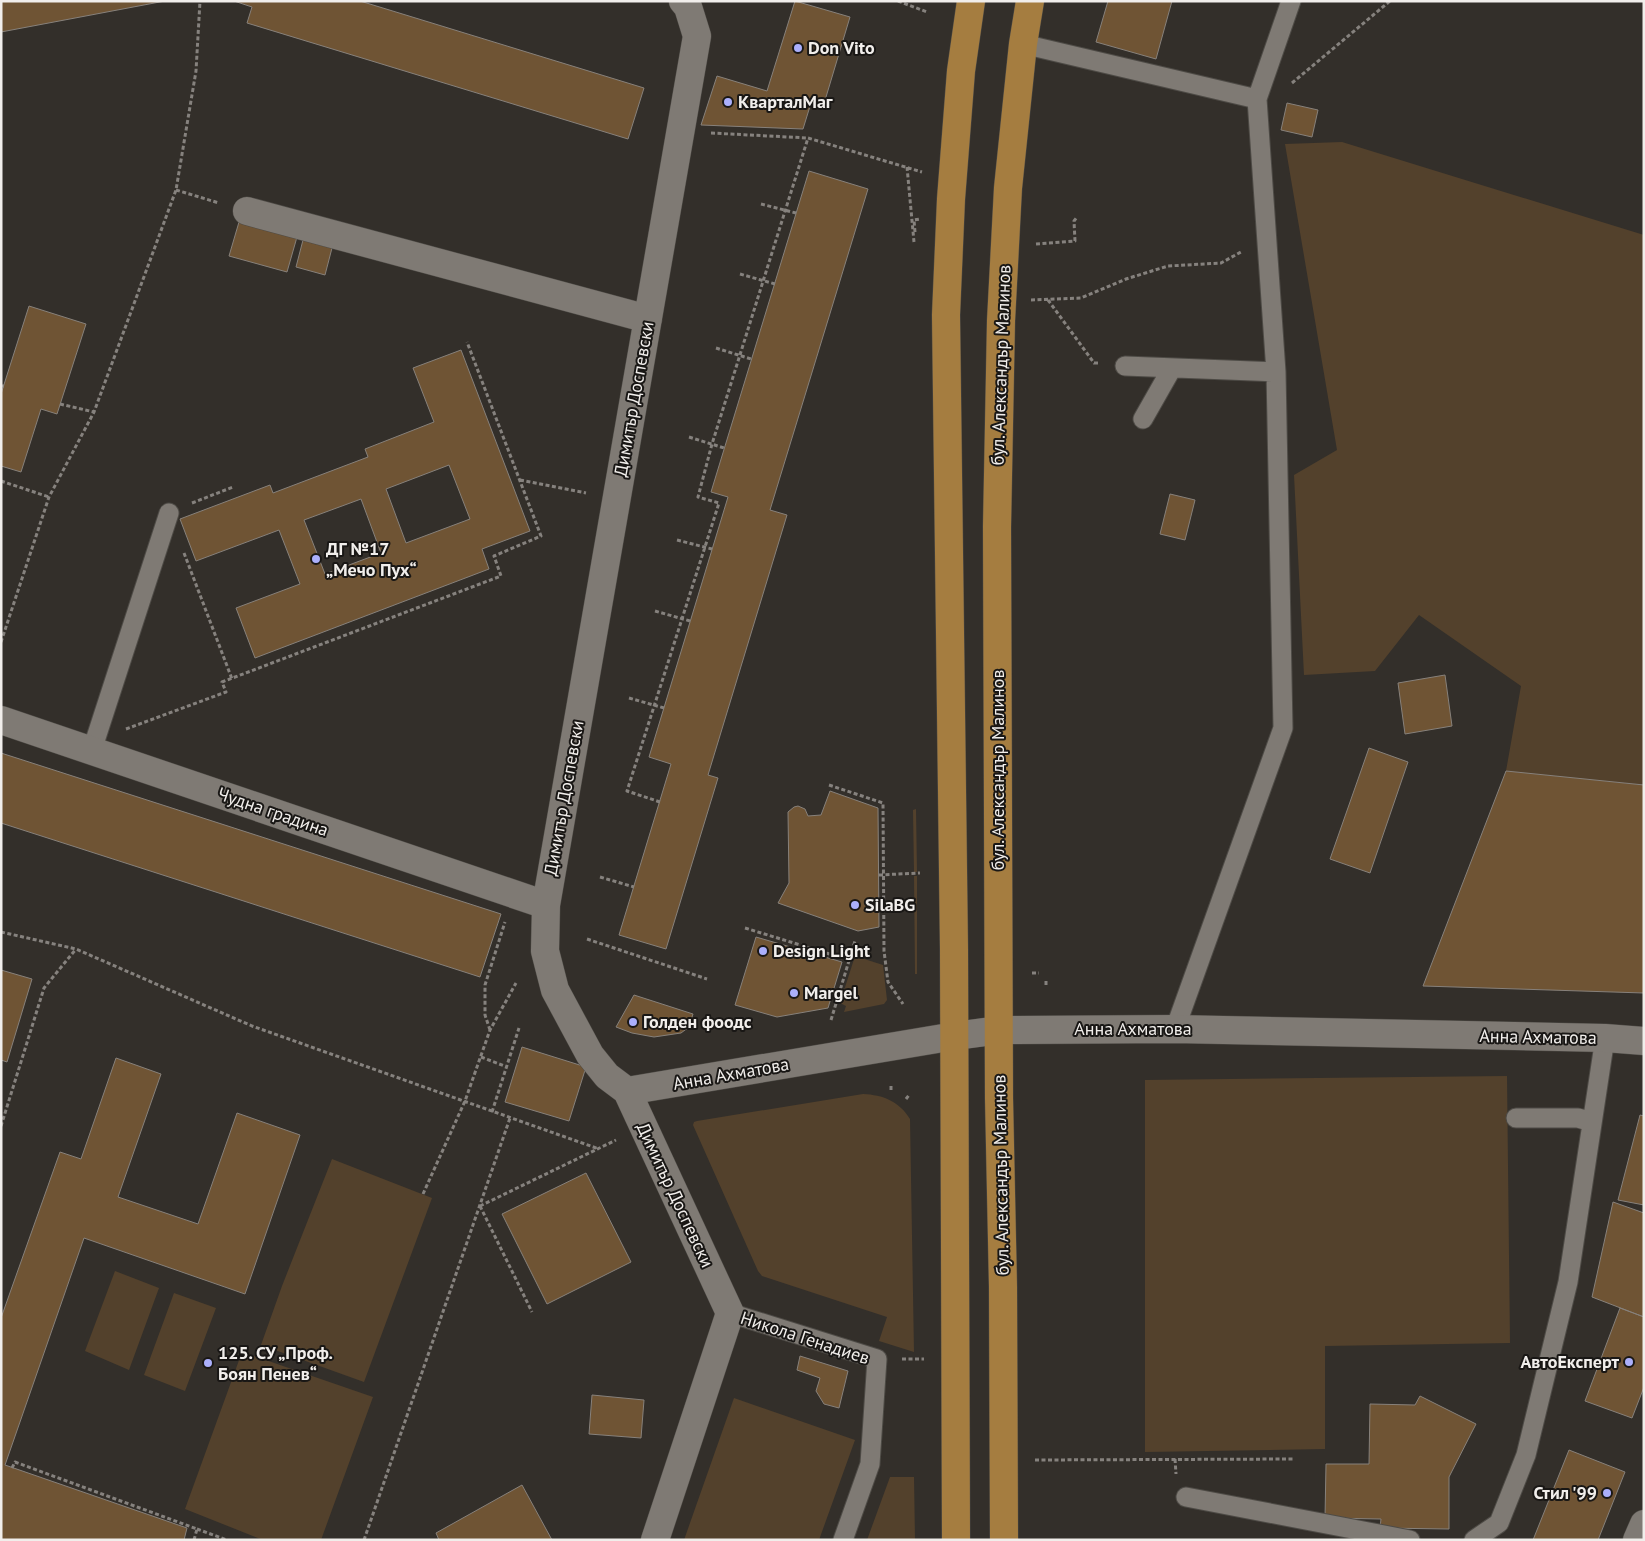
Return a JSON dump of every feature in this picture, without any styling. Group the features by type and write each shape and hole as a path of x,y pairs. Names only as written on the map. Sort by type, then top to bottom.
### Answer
{"main road":[{"path":"956,1540 955,1036 946,316 950,198 961,72 971,1"},
{"name":"бул. Александър Малинов","path":"1004,1540 1003,1286 999,1098 997,527 1001,321 1008,188 1023,44 1030,1"}],"street":[{"name":"Димитър Доспевски","path":"685,4 697,36 546,905 545,952 555,990 590,1055 607,1076 627,1091 730,1313"},
{"path":"247,211 648,318"},
{"name":"Чудна градина","path":"1,720 546,905"},
{"name":"Анна Ахматова","path":"627,1091 1000,1030 1175,1029 1605,1038 1644,1041"},
{"path":"655,1540 730,1313"},
{"path":"1637,1540 1644,1524"}],"lane":[{"path":"1175,1029 1283,728 1276,372 1257,99 1291,1"},
{"path":"1023,44 1257,99"},
{"path":"1125,366 1276,372"},
{"path":"1143,419 1172,368"},
{"path":"92,750 169,513"},
{"path":"1474,1540 1499,1523 1526,1454 1568,1282 1605,1038"},
{"path":"1516,1118 1578,1118 1592,1122"},
{"name":"Никола Генадиев","path":"730,1313 876,1359 870,1464 843,1540"},
{"path":"1186,1498 1410,1540"}],"path":[{"path":"1,642 49,497 94,412 176,190 196,71 200,1"},
{"path":"898,1 928,12"},
{"path":"1257,99 1292,82 1390,1"},
{"path":"702,133 808,138 923,172"},
{"path":"660,802 627,791 719,503 698,497 712,444 808,138"},
{"path":"907,167 914,242 916,238 914,220 920,219"},
{"path":"176,190 247,211"},
{"path":"761,204 796,213"},
{"path":"1033,244 1075,241 1074,221 1077,217 1077,224"},
{"path":"1030,300 1081,298 1126,279 1168,266 1220,264 1267,238"},
{"path":"740,274 775,284"},
{"path":"1048,300 1094,363 1125,366"},
{"path":"130,728 226,692 222,682 501,576 494,556 542,536 467,342"},
{"path":"716,348 751,360"},
{"path":"60,404 94,412"},
{"path":"689,437 724,448"},
{"path":"520,480 616,499"},
{"path":"1,481 49,497"},
{"path":"232,679 169,513 233,486"},
{"path":"677,540 712,549"},
{"path":"655,611 690,621"},
{"path":"629,698 664,708"},
{"path":"829,785 882,804 884,951 888,982 903,1004"},
{"path":"879,874 920,874"},
{"path":"600,877 634,887"},
{"path":"490,1030 485,1015 485,985 506,919"},
{"path":"745,928 849,960"},
{"path":"1,932 76,949 252,1026 599,1149"},
{"path":"587,939 707,979"},
{"path":"831,1020 855,941"},
{"path":"1,1126 44,988 76,949"},
{"path":"1032,973 1039,973"},
{"path":"1046,979 1046,985"},
{"path":"423,1194 464,1101 490,1030 516,983"},
{"path":"492,1112 520,1028"},
{"path":"481,1057 507,1066"},
{"path":"364,1540 510,1118"},
{"path":"480,1206 618,1139"},
{"path":"480,1206 532,1312"},
{"path":"1035,1460 1294,1459"},
{"path":"12,1468 15,1462 227,1540"},
{"path":"194,1540 198,1529"}],"shaded area":[{"path":"1342,142 1644,235 1644,785 1506,771 1521,686 1419,615 1375,671 1304,675 1294,475 1337,450 1285,144"},
{"path":"916,809 917,872 914,872 913,810"},
{"path":"914,876 917,876 917,974 915,974"},
{"path":"855,956 883,965 887,1000 884,1004 844,1012 846,1006 840,1003"},
{"path":"1507,1076 1510,1343 1325,1346 1325,1449 1145,1452 1145,1080"},
{"path":"863,1094 877,1096 896,1103 910,1119 914,1352 879,1341 887,1317 762,1276 758,1271 693,1125 697,1121"},
{"path":"332,1159 432,1198 364,1382 261,1345"},
{"path":"115,1271 159,1288 129,1370 85,1351"},
{"path":"174,1293 216,1308 185,1391 144,1375"},
{"path":"242,1352 373,1397 321,1540 263,1540 185,1509"},
{"path":"734,1398 855,1440 819,1540 684,1540"},
{"path":"890,1477 914,1477 915,1540 867,1540"}],"building":[{"path":"1,1 165,1 1,32"},
{"path":"234,1 360,1 644,88 628,139 247,23 252,7"},
{"path":"795,1 850,17 823,107 811,103 803,129 701,125 717,76 767,91"},
{"path":"1108,1 1172,1 1156,59 1096,42"},
{"path":"1287,103 1318,110 1312,137 1281,130"},
{"path":"809,171 868,189 770,510 787,515 708,775 718,778 666,949 619,935 671,764 649,757 728,497 711,492"},
{"path":"239,222 297,237 287,272 229,256"},
{"path":"303,240 332,248 325,275 296,267"},
{"path":"29,306 86,324 57,414 41,409 21,472 1,466 1,394"},
{"path":"461,350 530,531 482,549 489,569 255,658 236,608 300,584 279,530 196,561 180,519 270,485 273,493 368,457 365,449 434,422 413,368","holes":["449,465 470,519 406,543 386,489","361,499 381,553 325,574 304,520"]},
{"path":"1170,494 1195,500 1185,540 1160,534"},
{"path":"1445,675 1452,726 1405,734 1398,683"},
{"path":"1369,748 1408,762 1370,873 1330,859"},
{"path":"1,753 501,914 480,977 1,823"},
{"path":"1506,771 1644,785 1644,993 1423,986"},
{"path":"830,791 878,808 879,927 858,931 778,903 789,883 788,812 798,806 805,809 808,816 821,815"},
{"path":"756,937 842,962 828,1008 777,1017 735,1005"},
{"path":"1,970 32,979 7,1062 1,1060"},
{"path":"634,995 693,1014 689,1027 681,1033 654,1037 632,1033 616,1027"},
{"path":"522,1047 586,1067 569,1121 505,1102"},
{"path":"116,1058 161,1074 118,1197 198,1224 237,1113 300,1135 245,1294 84,1238 5,1465 187,1528 184,1540 1,1540 1,1318 60,1152 81,1159"},
{"path":"1640,1115 1644,1116 1644,1205 1618,1200"},
{"path":"586,1173 631,1262 547,1304 502,1214"},
{"path":"1613,1202 1644,1213 1644,1317 1592,1297"},
{"path":"1620,1308 1644,1317 1644,1387 1632,1418 1585,1401"},
{"path":"800,1356 848,1371 839,1408 824,1404 816,1391 820,1378 797,1370"},
{"path":"592,1395 644,1400 641,1438 589,1434"},
{"path":"1420,1396 1476,1424 1449,1477 1449,1529 1380,1528 1381,1519 1325,1518 1326,1464 1369,1464 1370,1404 1415,1405"},
{"path":"1569,1450 1625,1472 1598,1540 1533,1540"},
{"path":"522,1485 552,1540 439,1540 436,1533"}],"place":[{"name":"Don Vito","path":"798,48"},
{"name":"КварталМаг","path":"728,102"},
{"name":"ДГ №17 „Мечо Пух“","path":"316,559"},
{"name":"SilaBG","path":"855,905"},
{"name":"Design Light","path":"763,951"},
{"name":"Margel","path":"794,993"},
{"name":"Голден фоодс","path":"633,1022"},
{"name":"АвтоЕксперт","path":"1629,1362"},
{"name":"125. СУ „Проф. Боян Пенев“","path":"208,1363"},
{"name":"Стил '99","path":"1607,1493"}]}
